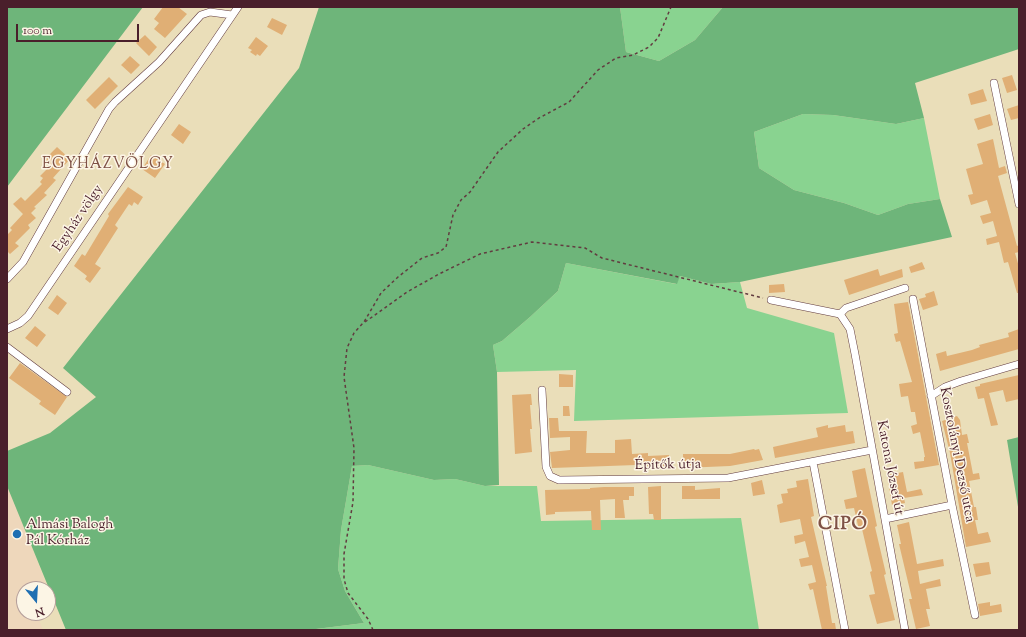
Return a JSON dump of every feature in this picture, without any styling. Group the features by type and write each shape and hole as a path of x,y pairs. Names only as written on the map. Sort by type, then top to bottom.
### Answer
{"street":[{"name":"Egyház völgy","path":"7,329 20,323 28,316 238,7"},
{"name":"Egyház völgy","path":"7,279 23,262 108,109 121,95 159,62 202,15 210,12 232,15"},
{"path":"994,83 1019,204"},
{"path":"771,300 840,314 846,308 905,288"},
{"name":"Kosztolányi Dezső utca","path":"913,299 952,505 975,615"},
{"name":"Katona József út","path":"840,314 850,329 905,630"},
{"path":"7,347 67,392"},
{"path":"931,396 945,387 961,381 1019,364"},
{"name":"Építők útja","path":"542,390 546,467 554,479 728,478 872,450"},
{"path":"813,462 845,630"},
{"path":"885,518 952,505"}],"path":[{"path":"373,630 368,619 348,593 344,579 344,554 353,502 354,448 344,378 347,348 354,333 364,322 381,293 398,277 422,258 438,252 446,247 449,239 453,215 461,200 470,192 498,152 523,129 539,118 569,102 598,70 616,58 633,55 649,47 658,38 671,7"},
{"path":"364,322 407,292 480,254 532,242 585,248 602,258 771,300"}],"shaded area":[{"name":"Almási Balogh Pál Kórház","path":"7,485 45,581 16,581 16,621 39,621 43,630 7,630"}],"green space":[{"path":"7,7 143,7 7,187"},
{"path":"319,7 620,7 626,52 659,61 695,40 723,7 1019,7 1019,49 915,83 924,118 896,124 833,115 803,114 754,132 759,168 794,190 844,203 878,215 908,204 940,199 952,237 740,282 711,284 680,276 677,284 566,263 558,291 502,341 493,345 497,372 499,485 485,486 455,479 434,480 368,465 352,466 341,530 338,569 345,591 364,623 308,630 66,630 56,606 56,581 46,581 7,486 7,451 50,433 96,397 63,368 299,68"},
{"path":"620,7 723,7 695,40 659,61 626,52"},
{"path":"803,114 833,115 896,124 924,118 940,199 908,204 878,215 844,203 794,190 759,168 754,132"},
{"path":"566,263 676,284 680,276 711,284 740,282 747,308 834,333 848,413 574,421 576,370 497,372 493,345 502,341 558,291"},
{"path":"1019,437 1019,513 1007,440"},
{"path":"368,465 434,480 455,479 485,486 537,486 541,521 741,518 759,630 308,630 364,623 345,591 338,569 341,530 352,466"}],"building":[{"path":"163,7 178,7 187,14 165,38 154,29 159,23 154,19"},
{"path":"272,18 287,25 282,35 267,27"},
{"path":"145,35 157,47 149,56 136,43"},
{"path":"256,37 268,46 260,56 257,54 256,56 250,52 252,50 248,48"},
{"path":"130,56 140,65 131,74 121,65"},
{"path":"1012,75 1017,90 1007,93 1002,78"},
{"path":"109,77 118,86 95,109 86,100"},
{"path":"983,89 987,101 971,105 968,94"},
{"path":"1019,105 1019,118 1011,120 1007,109"},
{"path":"990,114 993,125 978,130 974,119"},
{"path":"179,124 191,132 183,144 171,135"},
{"path":"993,139 999,168 1005,166 1007,173 998,176 1017,246 1019,245 1019,252 1015,253 1019,267 1019,293 1017,293 1008,262 1004,263 999,242 987,245 986,239 997,236 993,221 983,224 980,216 991,213 987,200 971,205 968,195 973,194 966,169 983,164 977,144"},
{"path":"57,147 70,159 53,178 56,180 44,193 47,195 34,207 36,208 31,213 36,218 28,225 30,228 15,243 19,246 10,254 7,251 7,235 12,230 10,228 23,214 13,204 21,197 25,201 42,184 40,182 43,178 40,176 50,166 44,160"},
{"path":"151,155 165,164 155,178 142,169"},
{"path":"128,187 143,197 138,205 134,202 132,206 129,204 115,225 118,228 95,264 101,268 90,283 85,279 87,276 74,266 82,254 85,256 109,216 108,214"},
{"path":"922,262 925,269 911,273 909,267"},
{"path":"878,269 880,276 902,269 903,277 849,295 844,280"},
{"path":"784,284 785,292 769,293 769,285"},
{"path":"934,291 938,305 923,310 919,299 926,297 925,294"},
{"path":"57,295 67,303 58,315 48,308"},
{"path":"908,302 939,465 915,469 914,462 924,461 925,457 920,432 913,434 911,426 917,424 915,412 911,412 908,396 901,397 899,384 912,382 900,341 896,342 894,334 898,333 894,304"},
{"path":"35,326 46,335 37,347 25,338"},
{"path":"1019,329 1019,349 940,371 936,354 946,351 947,356 972,350 980,347 979,345 1009,337 1008,333"},
{"path":"20,363 67,397 55,415 39,404 41,401 9,378"},
{"path":"559,374 573,375 573,387 559,387"},
{"path":"1019,375 1019,399 1006,402 1003,390 989,393 998,425 991,426 984,398 978,399 975,387 980,386 980,384"},
{"path":"531,394 532,405 530,405 532,429 530,429 532,452 515,454 512,395"},
{"path":"563,406 569,406 570,416 563,416"},
{"path":"957,416 960,420 962,435 967,434 969,443 967,443 973,474 979,473 980,479 969,481 974,507 976,507 978,520 975,520 978,534 988,532 991,542 966,547 950,453 942,421"},
{"path":"549,418 558,418 559,431 587,431 586,453 615,453 615,440 631,439 632,454 648,453 648,456 669,455 670,466 636,465 552,468 550,452 570,450 570,437 550,438"},
{"path":"828,425 828,428 845,425 846,432 853,431 855,443 775,458 773,447 818,437 816,428"},
{"path":"759,449 763,460 730,466 683,468 683,454 730,454"},
{"path":"865,468 877,526 875,527 886,574 884,575 895,620 877,624 869,595 875,594 870,572 872,571 862,529 859,530 854,508 846,509 844,500 857,497 852,471"},
{"path":"903,472 907,492 921,489 923,495 904,498 905,503 892,505 887,475"},
{"path":"808,479 814,516 811,517 827,586 832,623 835,623 836,630 822,630 813,589 810,590 808,584 816,582 812,565 801,567 799,559 809,557 805,541 795,544 794,536 803,534 800,519 780,523 777,505 783,503 781,494 788,493 787,489 797,487 796,481"},
{"path":"762,480 765,494 753,496 751,483"},
{"path":"661,486 661,520 654,520 653,514 649,514 648,487"},
{"path":"682,486 695,486 695,490 720,488 720,499 682,499"},
{"path":"604,487 634,487 634,496 629,496 629,500 623,500 625,518 615,518 615,499 600,500 601,530 592,530 591,511 555,512 555,514 546,515 545,490 590,489"},
{"path":"909,522 917,564 943,559 944,566 918,571 920,584 940,579 941,586 926,589 930,609 926,609 930,626 916,629 909,599 912,599 899,544 901,544 897,525"},
{"path":"989,562 991,574 976,577 973,564"},
{"path":"990,602 990,606 1001,604 1002,612 980,616 978,604"}],"place":[{"name":"Almási Balogh Pál Kórház","path":"17,534"}],"district":[{"name":"EGYHÁZVÖLGY","path":"108,165"},
{"name":"CIPÓ","path":"843,526"}]}
